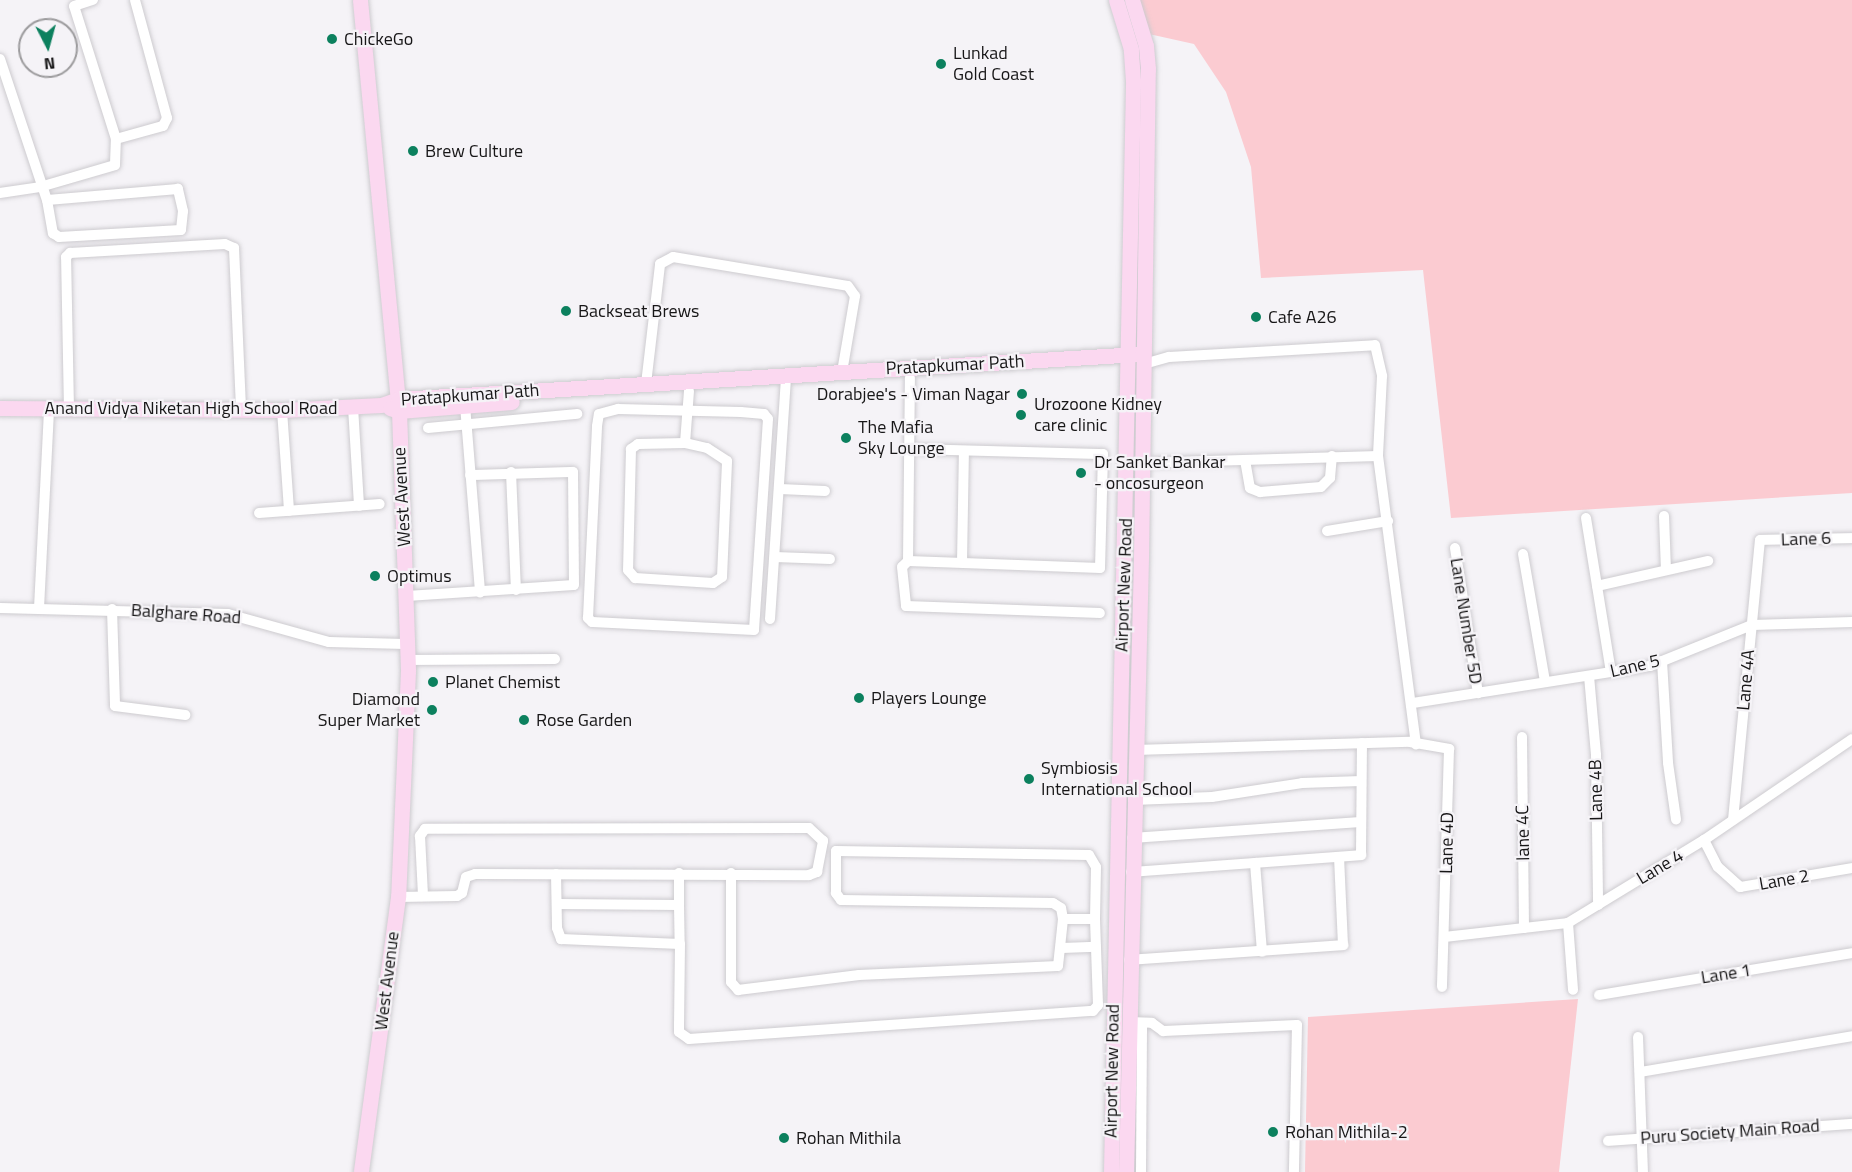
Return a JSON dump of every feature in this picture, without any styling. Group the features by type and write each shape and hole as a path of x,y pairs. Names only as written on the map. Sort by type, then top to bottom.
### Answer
{"street":[{"path":"0,193 40,187 115,165 116,139 74,6 93,0"},
{"path":"116,139 163,126 167,118 135,0"},
{"name":"West Avenue","path":"360,0 398,405 407,596 404,811 398,897 361,1172"},
{"name":"Airport New Road","path":"1116,0 1133,70 1136,359 1141,463 1129,960 1135,1022 1126,1172"},
{"name":"Airport New Road","path":"1111,1172 1147,58 1132,0"},
{"path":"0,59 40,187 47,200 53,233 59,237 181,230 183,211 178,189 47,200"},
{"path":"69,410 66,256 225,244 234,248 241,410"},
{"path":"646,384 660,264 673,257 848,286 855,296 842,372"},
{"path":"1136,359 1375,345 1382,376 1378,456 1413,703 1416,745"},
{"name":"Pratapkumar Path","path":"398,405 594,392 689,391 842,372 942,371 1136,359"},
{"name":"Pratapkumar Path","path":"381,405 465,405 594,392 646,384 910,378 942,371"},
{"path":"910,378 908,561 902,567 906,606 1100,613"},
{"path":"770,619 786,380"},
{"path":"685,444 689,391"},
{"name":"Anand Vidya Niketan High School Road","path":"0,408 282,410 381,405"},
{"path":"465,405 480,592"},
{"path":"353,407 359,506"},
{"path":"39,608 49,409"},
{"path":"282,410 289,511"},
{"path":"618,410 688,410 764,414 770,425 754,630 747,633 592,622 587,612 598,414 618,410"},
{"path":"428,429 577,414"},
{"path":"638,444 685,444 707,448 727,461 722,577 713,584 635,578 628,570 631,449 638,444"},
{"path":"908,561 1100,568 1103,454 909,449"},
{"path":"962,562 964,451"},
{"path":"1245,460 1250,488 1260,492 1321,487 1330,478 1332,456"},
{"path":"1141,463 1378,456"},
{"path":"407,596 574,585 575,477 566,469 470,475"},
{"path":"511,472 516,590"},
{"path":"780,489 825,491"},
{"path":"259,513 380,504"},
{"path":"1664,516 1666,570"},
{"path":"1586,518 1611,672"},
{"path":"1327,531 1388,521"},
{"name":"Lane 6","path":"1760,540 1852,538"},
{"name":"Lane 4A","path":"1733,820 1760,540"},
{"name":"Lane Number 5D","path":"1455,548 1478,693"},
{"path":"1523,554 1545,682"},
{"path":"775,557 830,559"},
{"path":"1597,586 1708,561"},
{"name":"Balghare Road","path":"0,608 112,609 228,614 329,642 405,644"},
{"path":"112,609 115,706 185,715"},
{"name":"Lane 5","path":"1413,703 1589,676 1662,661 1752,625 1852,622"},
{"path":"407,660 555,658"},
{"path":"1662,661 1668,763 1676,819"},
{"name":"Lane 4B","path":"1589,676 1596,755 1598,905"},
{"name":"lane 4C","path":"1522,737 1524,928"},
{"name":"Lane 4","path":"1444,937 1568,923 1704,840 1852,739"},
{"path":"1135,750 1410,742 1416,745"},
{"path":"1131,872 1361,855 1362,743"},
{"name":"Lane 4D","path":"1416,745 1449,749 1444,937"},
{"path":"1133,800 1212,797 1302,783 1361,781"},
{"path":"1132,838 1360,822"},
{"path":"398,897 460,895 469,875 680,873 809,875 817,872 823,844 819,834 809,828 425,829 420,836 423,896"},
{"name":"Lane 2","path":"1704,840 1718,867 1740,887 1852,868"},
{"path":"680,873 679,1024 680,1032 689,1039 1093,1011 1098,1005 1096,867 1089,855 836,851 823,844"},
{"path":"731,873 731,982 738,990 859,975 1058,966 1062,948 1063,919 1061,908 1053,903 841,900 836,893 836,851"},
{"path":"1129,960 1342,945 1339,857"},
{"path":"1255,864 1262,952"},
{"path":"556,874 558,934 567,942 680,944"},
{"path":"557,904 679,905"},
{"path":"1063,919 1095,919"},
{"path":"1568,923 1573,990"},
{"path":"1442,987 1444,937"},
{"path":"1062,948 1096,947"},
{"name":"Lane 1","path":"1599,995 1852,953"},
{"path":"1141,1172 1135,1022 1152,1023 1163,1031 1297,1025 1294,1172"},
{"path":"1638,1036 1643,1172"},
{"path":"1640,1072 1852,1036"},
{"name":"Puru Society Main Road","path":"1608,1141 1852,1124"}],"shaded area":[{"path":"1138,0 1852,0 1852,493 1451,518 1423,270 1261,278 1251,167 1226,92 1194,44 1149,34"},
{"path":"1578,999 1559,1172 1305,1172 1308,1017"}],"place":[{"name":"ChickeGo","path":"332,39"},
{"name":"Lunkad Gold Coast","path":"941,64"},
{"name":"Brew Culture","path":"413,151"},
{"name":"Backseat Brews","path":"566,311"},
{"name":"Cafe A26","path":"1256,317"},
{"name":"Dorabjee's - Viman Nagar","path":"1022,394"},
{"name":"Urozoone Kidney care clinic","path":"1021,415"},
{"name":"The Mafia Sky Lounge","path":"846,438"},
{"name":"Dr Sanket Bankar - oncosurgeon","path":"1081,473"},
{"name":"Optimus","path":"375,576"},
{"name":"Planet Chemist","path":"433,682"},
{"name":"Players Lounge","path":"859,698"},
{"name":"Diamond Super Market","path":"432,710"},
{"name":"Rose Garden","path":"524,720"},
{"name":"Symbiosis International School","path":"1029,779"},
{"name":"Rohan Mithila-2","path":"1273,1132"},
{"name":"Rohan Mithila","path":"784,1138"}]}
